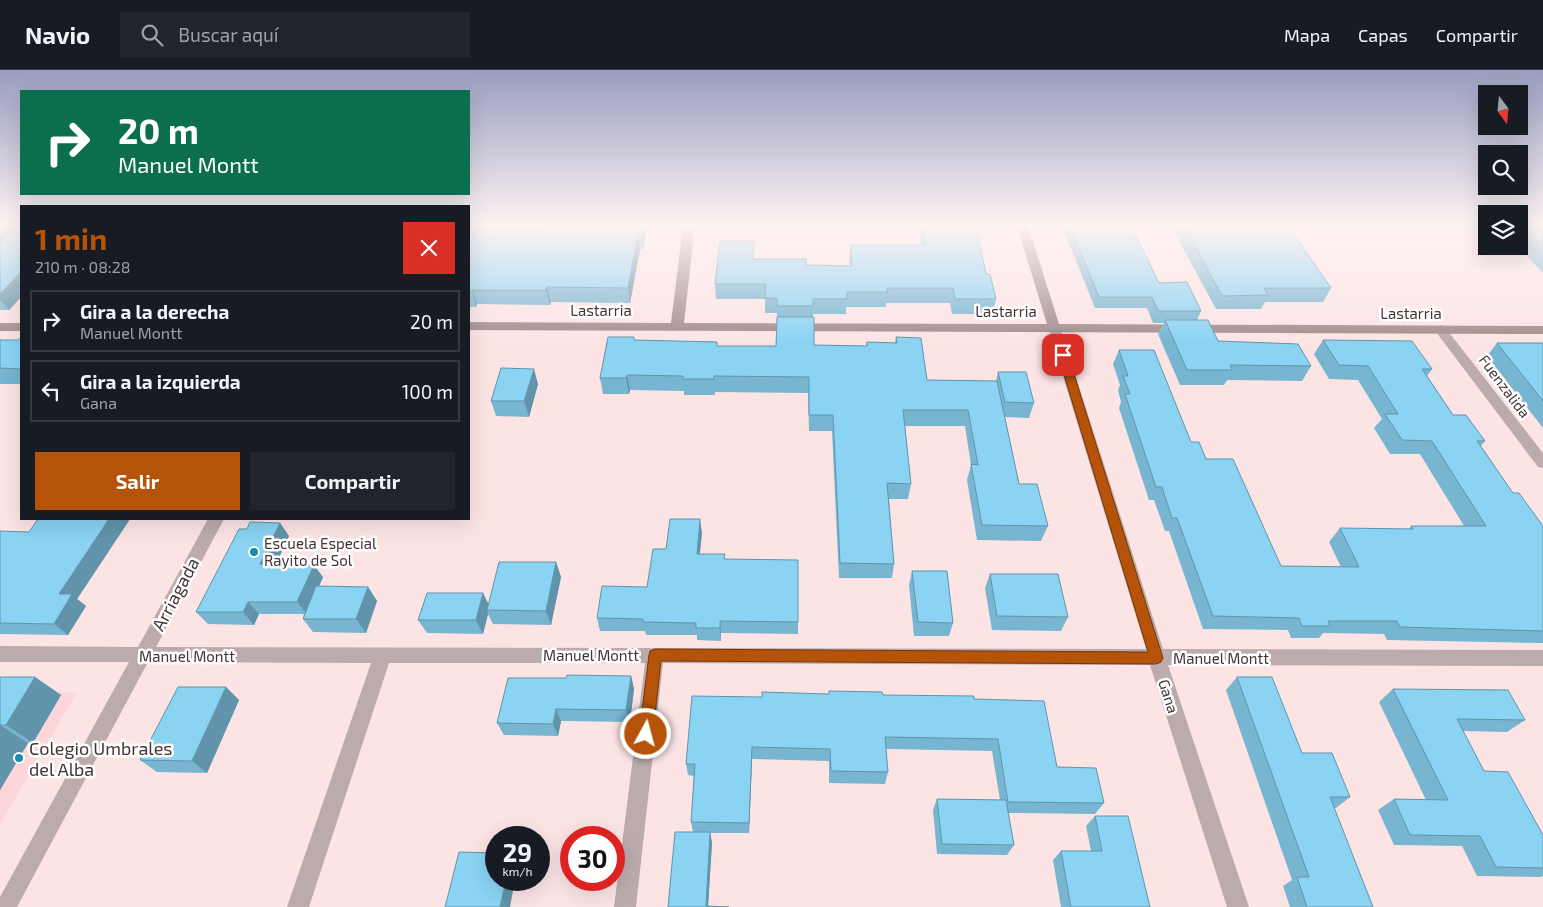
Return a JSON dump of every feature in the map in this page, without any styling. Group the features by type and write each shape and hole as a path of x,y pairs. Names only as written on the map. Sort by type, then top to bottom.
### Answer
{"main road":[{"path":"676,326 684,265"},
{"name":"Gana","path":"1035,265 1054,327"},
{"name":"Lastarria","path":"470,326 1543,330"},
{"path":"0,327 20,327"}],"street":[{"name":"Gana","path":"1054,327 1156,658 1238,907"},
{"name":"Fuenzalida","path":"1440,329 1543,463"},
{"name":"Arriagada","path":"6,907 215,520"},
{"name":"Manuel Montt","path":"0,654 142,656 655,655 1543,658"},
{"path":"625,907 655,655"},
{"path":"298,907 382,656"}],"shaded area":[{"name":"Colegio Umbrales del Alba","path":"0,689 77,693 0,824"}],"building":[{"path":"0,265 20,265 20,273 0,294"},
{"path":"470,265 632,265 628,288 547,287 546,290 472,290 470,292"},
{"path":"717,265 984,265 986,274 990,274 996,299 955,299 953,288 887,288 888,292 847,292 847,299 813,299 813,306 777,306 777,298 765,298 766,284 715,284"},
{"path":"1086,265 1150,265 1159,283 1187,282 1201,311 1158,311 1152,297 1099,297"},
{"path":"1205,265 1315,265 1331,288 1264,288 1268,295 1222,296"},
{"path":"777,317 814,317 814,345 867,346 867,342 897,343 896,337 921,338 927,380 997,381 1019,484 1037,484 1048,526 982,525 971,464 978,465 968,410 903,410 911,484 887,483 894,564 840,563 833,415 809,415 809,377 714,376 714,379 683,379 683,376 627,375 626,378 600,378 608,337 634,337 634,340 717,342 717,346 776,346"},
{"path":"1165,320 1208,320 1218,341 1298,344 1311,366 1230,365 1232,370 1187,370"},
{"path":"20,338 20,369 0,368 0,340 18,340"},
{"path":"1323,340 1412,341 1432,369 1422,369 1453,415 1466,415 1485,441 1477,441 1513,493 1519,493 1543,526 1543,631 1400,627 1397,621 1328,621 1330,626 1302,626 1299,618 1213,616 1177,518 1172,518 1162,487 1156,487 1125,394 1130,394 1123,376 1128,376 1119,350 1154,350 1191,442 1199,442 1206,459 1233,459 1281,566 1359,567 1340,528 1413,529 1411,526 1486,526 1432,441 1402,440 1385,414 1398,414 1368,366 1339,365"},
{"path":"1497,343 1543,343 1543,401"},
{"path":"501,368 534,369 524,401 491,401"},
{"path":"998,372 1026,372 1034,403 1005,402"},
{"path":"670,519 700,519 697,554 725,554 724,559 798,560 798,622 720,621 720,628 696,628 696,623 643,622 643,619 597,618 602,586 647,587 653,549 666,549"},
{"path":"37,520 108,520 59,594 72,594 54,624 0,623 0,531 29,532"},
{"path":"250,522 280,523 260,564 314,565 297,602 248,602 243,612 196,612 239,529 247,529"},
{"path":"499,562 556,562 546,611 487,610"},
{"path":"912,571 947,571 953,623 918,622"},
{"path":"990,574 1058,574 1068,617 997,616"},
{"path":"316,586 368,587 356,619 303,619"},
{"path":"427,593 483,593 476,620 418,620"},
{"path":"567,675 631,676 626,710 556,709 553,724 497,723 508,678 566,678"},
{"path":"0,677 35,677 6,725 0,725"},
{"path":"1237,677 1272,677 1302,753 1332,753 1350,797 1330,797 1373,907 1307,907 1297,877 1309,877"},
{"path":"178,687 226,687 192,761 140,760"},
{"path":"1393,689 1508,690 1525,720 1457,719 1484,771 1508,772 1543,835 1543,868 1496,867 1480,836 1410,835 1394,799 1448,800"},
{"path":"829,691 882,692 883,695 974,696 974,699 1044,701 1057,767 1096,768 1104,803 1008,802 998,739 885,737 888,772 831,771 830,749 752,747 749,823 691,822 695,764 686,764 692,696 762,697 762,692 829,694"},
{"path":"937,799 1006,800 1014,845 942,844"},
{"path":"1095,816 1128,816 1150,907 1071,907 1061,851 1102,851"},
{"path":"675,832 710,832 706,906 729,907 668,907"},
{"path":"459,852 485,853 485,891 504,891 500,907 445,907"}],"place":[{"name":"Escuela Especial Rayito de Sol","path":"254,552"},
{"name":"Colegio Umbrales del Alba","path":"19,758"}],"route":[{"path":"646,734 655,655 1156,658 1063,355"}]}
